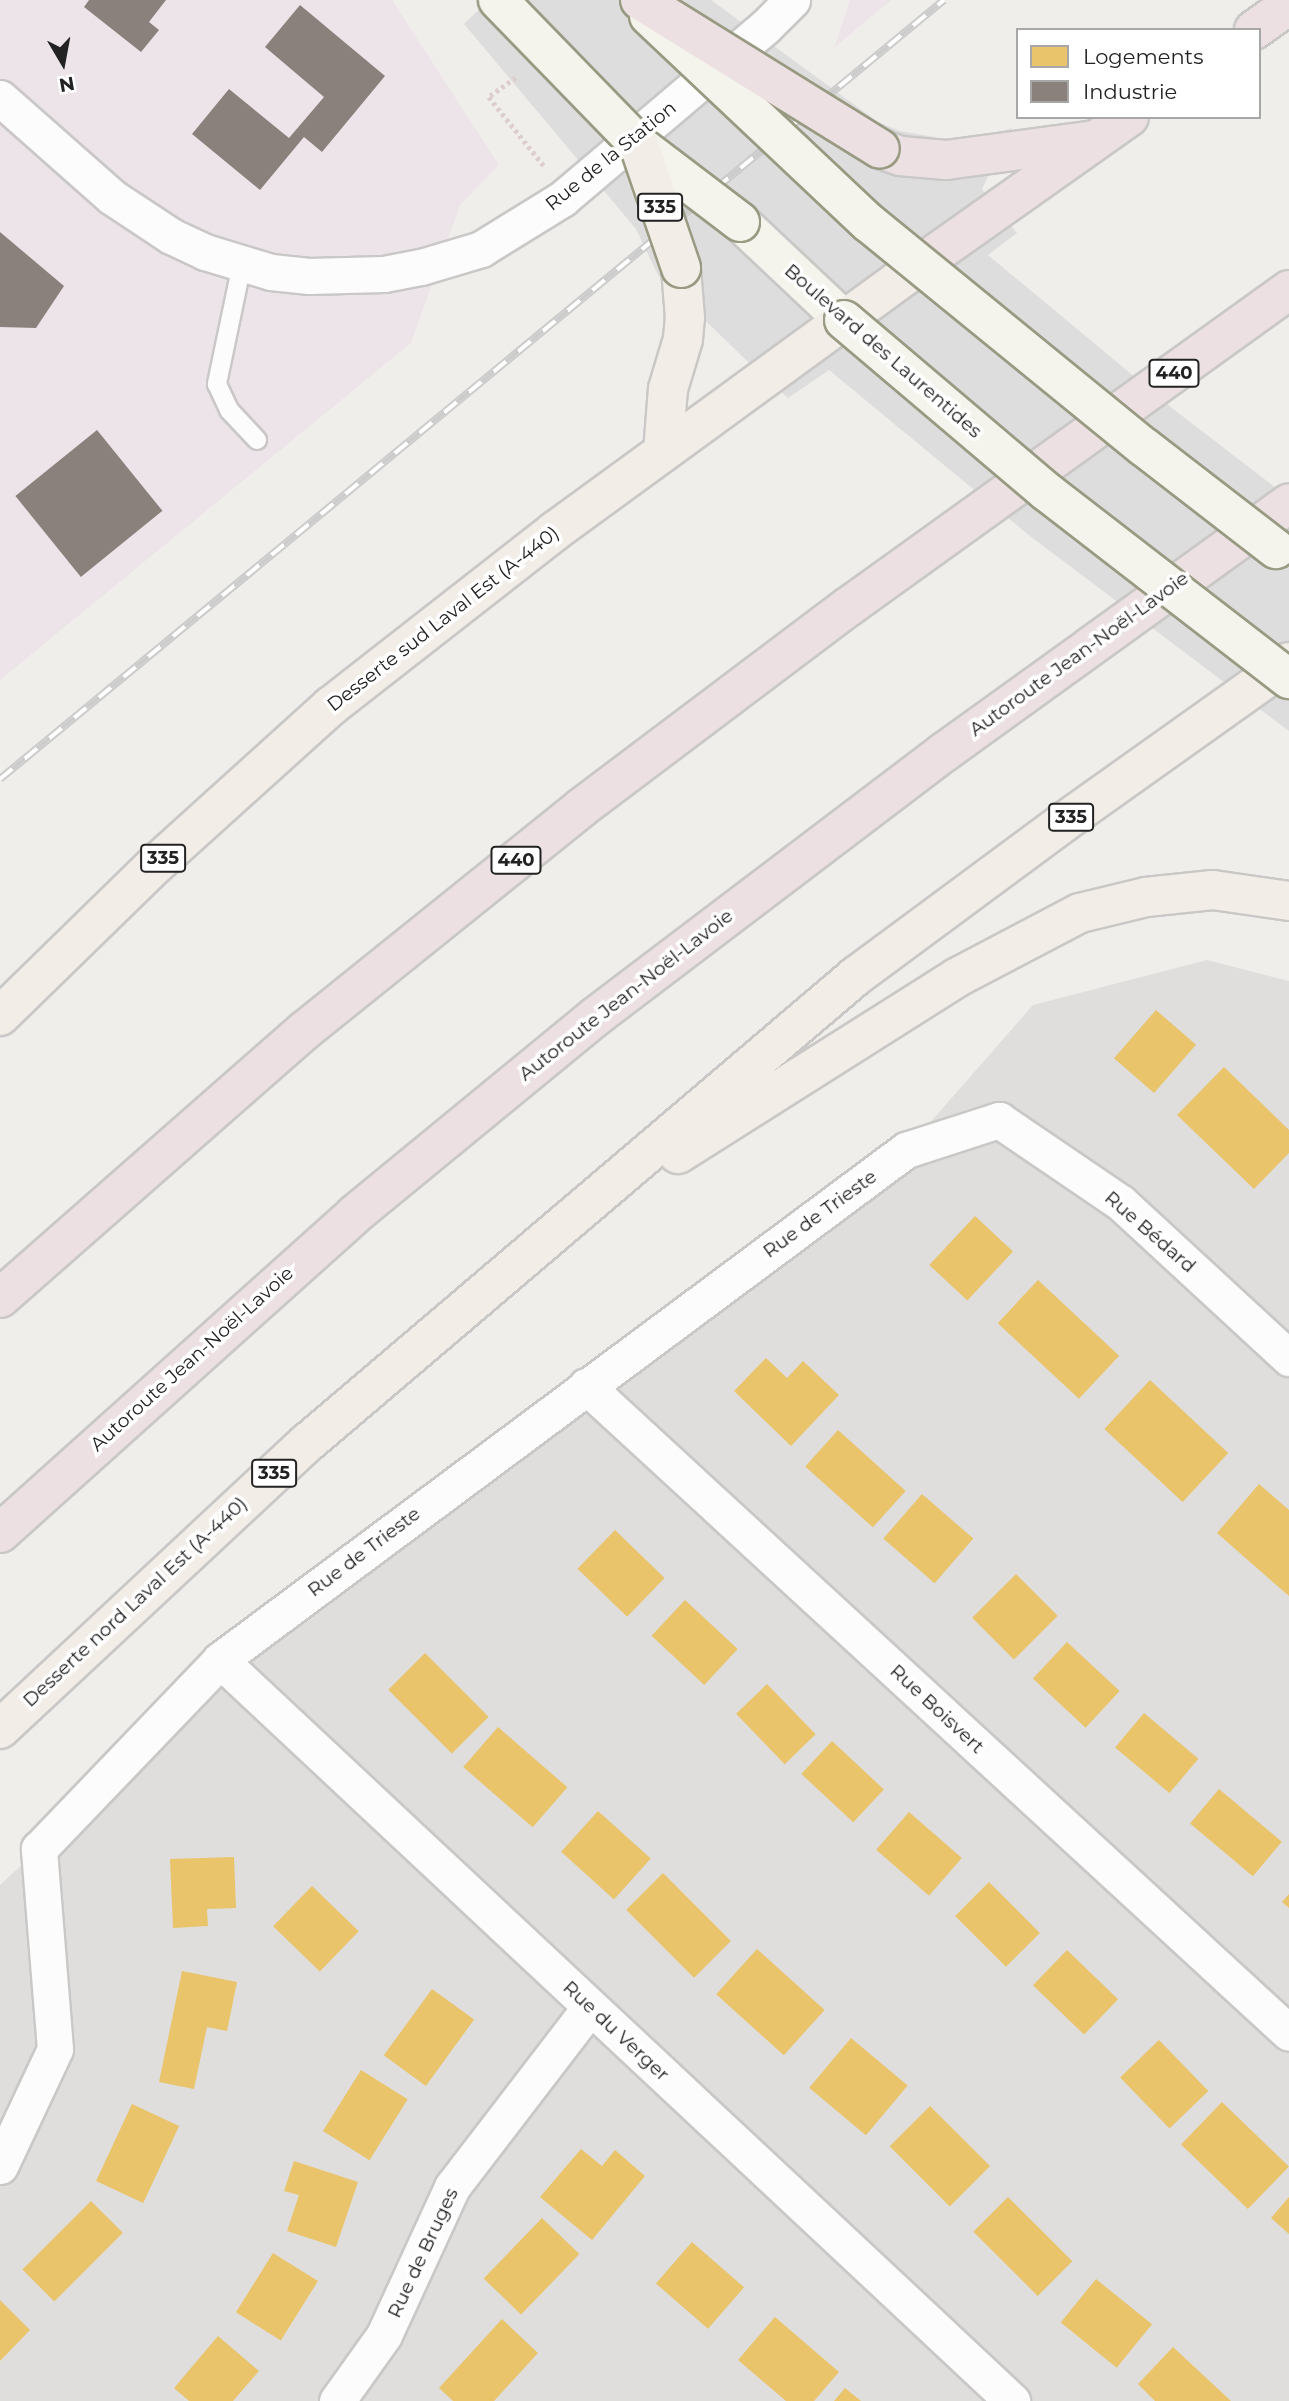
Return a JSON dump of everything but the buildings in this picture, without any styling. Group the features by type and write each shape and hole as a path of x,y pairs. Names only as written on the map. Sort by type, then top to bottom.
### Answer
{"highway":[{"path":"640,0 880,149 900,156 946,160 1097,139"},
{"path":"1257,28 1289,5"},
{"path":"921,264 1126,119"},
{"name":"440","path":"0,1298 304,1031 581,808 848,607 1289,290"},
{"name":"Autoroute Jean-Noël-Lavoie","path":"1,1532 354,1215 595,1017 943,753 1289,503"}],"main road":[{"name":"Boulevard des Laurentides","path":"498,0 639,145 740,222 844,320 1047,492 1289,678"},
{"path":"633,0 869,223 1144,447 1289,558"},
{"name":"335","path":"639,145 681,268 685,302 683,339 668,389 663,452"},
{"name":"Desserte sud Laval Est (A-440)","path":"0,1016 164,856 331,706 506,568 921,264"},
{"name":"335","path":"558,1230 856,976 1010,861 1289,662"},
{"path":"558,1230 956,978 1080,913 1146,897 1202,891 1244,893 1289,901"},
{"name":"Desserte nord Laval Est (A-440)","path":"0,1729 307,1443 437,1329 558,1230"}],"street":[{"name":"Rue de la Station","path":"0,98 86,176 171,236 242,264 271,272 346,277 421,267 481,248 533,219 587,180 766,26 792,0"},
{"name":"Rue Bédard","path":"999,1120 1121,1203 1289,1358"},
{"name":"Rue de Trieste","path":"0,2166 55,2049 39,1849 220,1660 906,1150 999,1120"},
{"name":"Rue Boisvert","path":"586,1386 1289,2032"},
{"name":"Rue du Verger","path":"220,1660 1012,2401"},
{"name":"Rue de Bruges","path":"351,2396 384,2335 452,2187 590,2007"}],"lane":[{"path":"242,264 217,384 229,410 257,440"}],"path":[{"path":"516,78 489,97 541,162"}],"shaded area":[{"path":"0,0 392,0 499,165 460,205 411,343 0,680"},
{"path":"850,0 891,0 834,48"},
{"path":"1207,960 1289,981 1289,2401 0,2401 0,1885 39,1849 220,1660 906,1150 1033,1005"}],"pier":[{"path":"489,0 711,0 878,122 900,131 945,139 990,135 1012,128 982,189 1017,233 988,255 1172,408 1289,498 1289,731 1030,536 829,370 788,398 743,357 658,275 636,229 464,24"}],"railway":[{"path":"0,779 944,0"}]}
